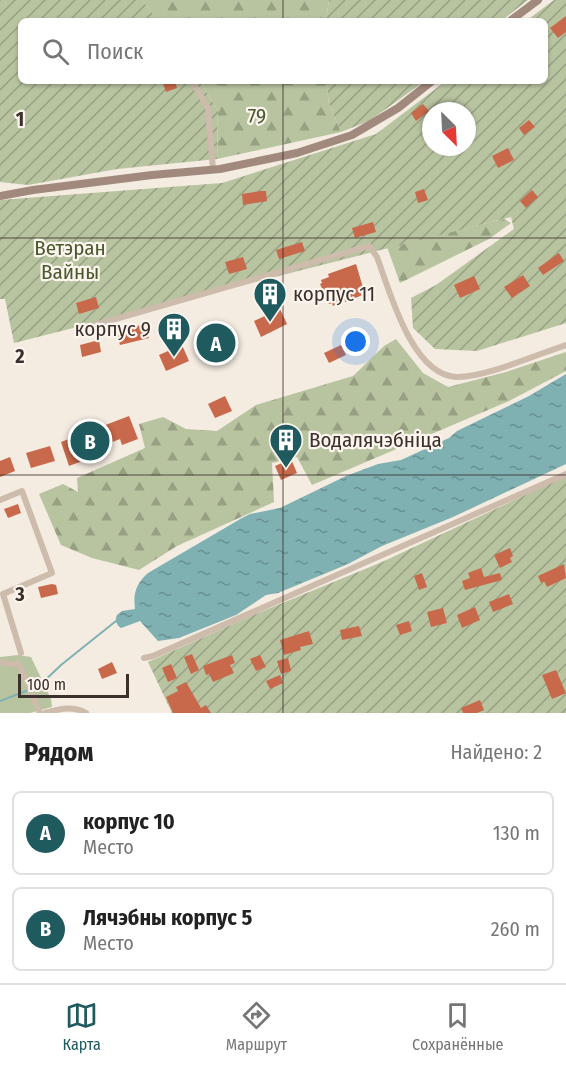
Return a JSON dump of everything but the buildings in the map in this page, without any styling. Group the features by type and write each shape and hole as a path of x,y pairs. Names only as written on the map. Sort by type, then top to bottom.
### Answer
{"street":[{"path":"514,18 538,0"},
{"path":"194,84 208,108 213,170"},
{"path":"0,196 152,175 213,170 297,153 352,135 398,108 428,84"},
{"path":"84,328 369,246 376,257 410,338 429,366 440,374 455,377 474,375 566,345"},
{"path":"144,658 153,657 293,596 566,474"},
{"path":"0,500 22,491 52,573 3,594 21,652"},
{"path":"0,662 19,664 40,713"},
{"path":"45,713 67,708 86,713"}],"green space":[{"path":"0,0 142,0 157,18 18,18 18,84 202,84 218,111 217,159 117,169 28,185 0,182"},
{"path":"142,0 329,0 326,18 157,18"},
{"path":"329,0 528,0 505,18 326,18"},
{"name":"Ветэран Вайны","path":"554,0 566,0 566,323 477,351 435,349 413,328 411,298 436,285 514,229 511,217 14,343 5,299 0,299 0,200 222,183 376,134 442,84 548,84 548,18 530,18"},
{"name":"79","path":"202,84 326,84 329,104 341,132 217,159 218,111"},
{"path":"326,84 421,84 369,121 341,132 329,104"},
{"path":"504,219 511,223 489,239 400,283 387,247"},
{"path":"396,339 423,373 448,387 506,372 566,352 566,371 509,401 312,485 297,457 272,463 274,502 177,546 139,570 92,558 61,545 39,494 63,484 78,492 77,478 145,448 139,424 163,417 186,429 217,431 256,405 353,376 384,346"},
{"path":"566,476 566,713 172,713 148,662 251,616 382,562"},
{"path":"18,655 31,657 51,699 52,707 30,713 0,713 0,657"}],"water":[{"path":"566,374 566,464 453,517 382,546 348,564 278,593 266,595 236,615 179,638 158,641 140,621 121,628 117,624 117,615 122,611 135,609 136,589 148,573 242,518 250,514 280,508 346,476 378,464 401,460 449,438 457,431 529,396"}],"waterway":[{"path":"0,701 39,686 61,665 116,621"}],"place":[{"name":"корпус 11","path":"270,323"},
{"name":"корпус 10","path":"216,343"},
{"name":"корпус 9","path":"174,358"},
{"name":"Лячэбны корпус 5","path":"90,441"},
{"name":"Водалячэбніца","path":"286,469"}]}
